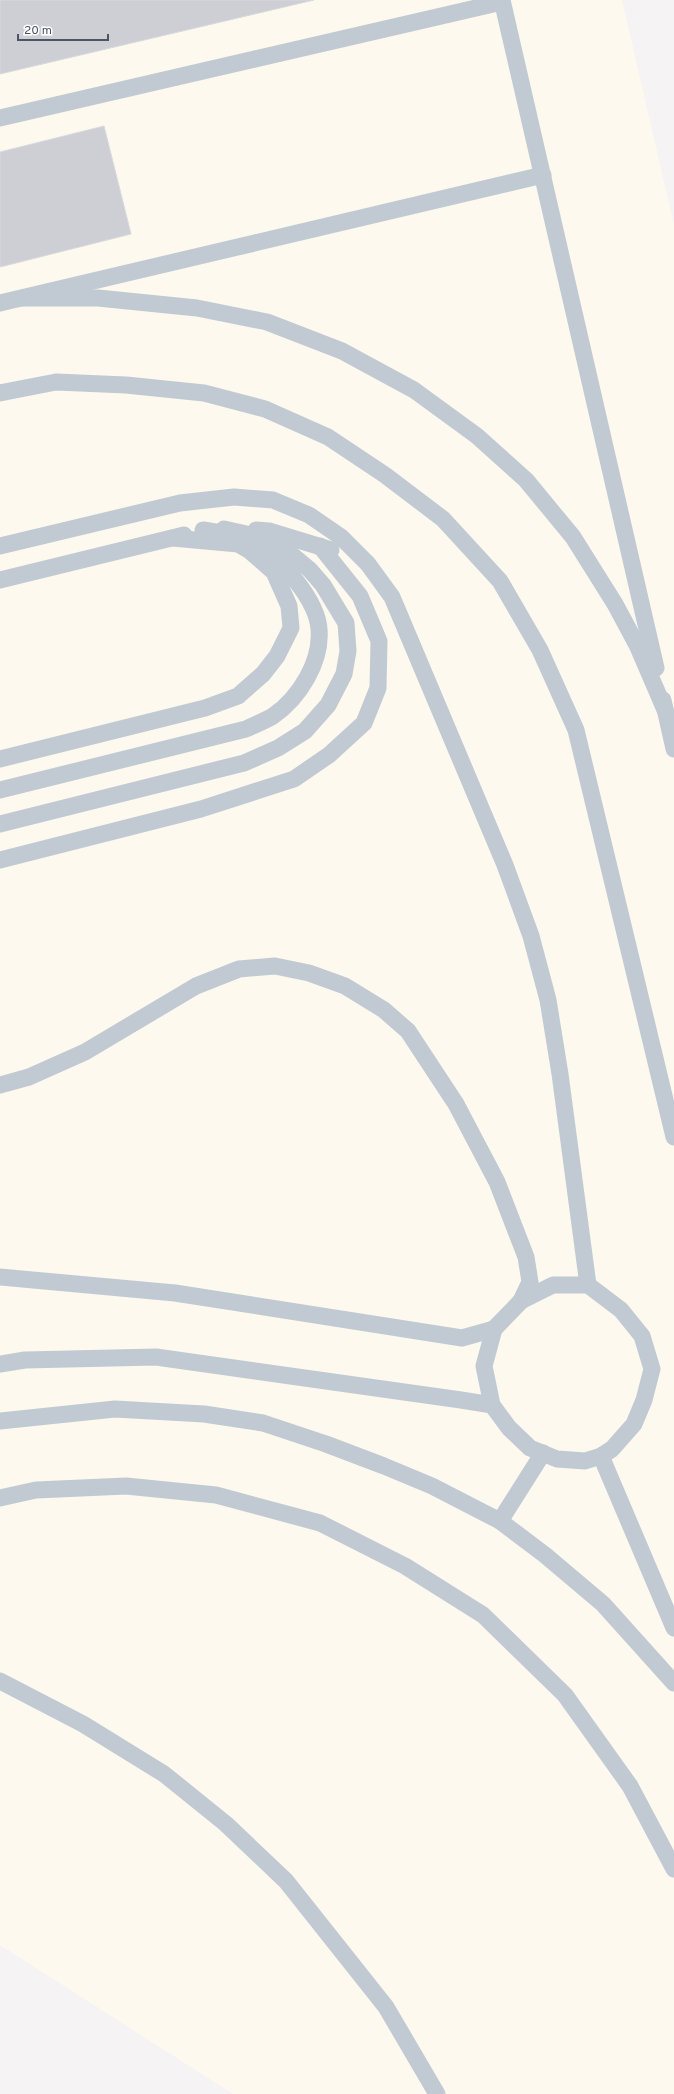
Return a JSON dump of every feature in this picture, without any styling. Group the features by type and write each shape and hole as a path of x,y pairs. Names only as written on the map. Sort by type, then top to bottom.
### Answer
{"lane":[{"path":"0,118 502,1 674,749"},
{"path":"0,303 542,175"},
{"path":"23,298 98,298 190,307 267,322 342,351 414,390 477,436 526,480 573,537 615,604 637,645 665,710"},
{"path":"0,393 56,382 126,385 204,393 265,409 328,437 386,475 443,519 500,581 540,650 576,730 674,1137"},
{"path":"0,546 180,503 234,497 274,500 310,515 341,537 368,564 392,597 505,865 531,936 549,1007 560,1074 588,1285"},
{"path":"0,824 244,763 278,748 305,730 328,705 344,674 348,651 346,623 323,585 310,570 292,555 251,535 224,529"},
{"path":"0,580 203,530 224,529 269,531 320,546 368,564"},
{"path":"0,790 246,729 273,716 296,694 312,668 319,630 314,612 303,591 284,566 261,546 244,538 203,530"},
{"path":"0,759 205,708 238,696 263,674 277,656 291,628 289,606 274,572 256,555 238,544 173,538"},
{"path":"0,860 201,809 294,779 329,754 364,723 378,688 379,641 360,596 320,546"},
{"path":"0,1085 29,1077 85,1052 196,986 239,969 275,966 309,973 345,986 384,1010 408,1031 456,1104 497,1182 526,1257 530,1282 521,1301 494,1329 484,1366 492,1406 509,1428 530,1448 557,1459 585,1461 601,1456 612,1449 634,1424 644,1400 652,1369 642,1336 621,1310 588,1285 553,1285 521,1301"},
{"path":"0,1277 175,1294 462,1338 494,1329"},
{"path":"0,1364 25,1360 156,1357 492,1406"},
{"path":"0,1421 115,1409 204,1414 263,1423 326,1444 384,1466 432,1486 500,1521 545,1555 603,1604 674,1683"},
{"path":"500,1521 543,1453"},
{"path":"601,1456 674,1628"},
{"path":"0,1498 36,1490 126,1486 216,1495 320,1523 405,1566 483,1615 565,1695 630,1786 674,1869"},
{"path":"0,1681 83,1724 164,1774 232,1830 286,1881 386,2007 437,2094"}],"shaded area":[{"path":"0,0 622,0 674,225 674,2094 233,2094 0,1945"}],"building":[{"path":"0,0 314,0 0,74"},
{"path":"104,126 131,234 0,267 0,152"}]}
